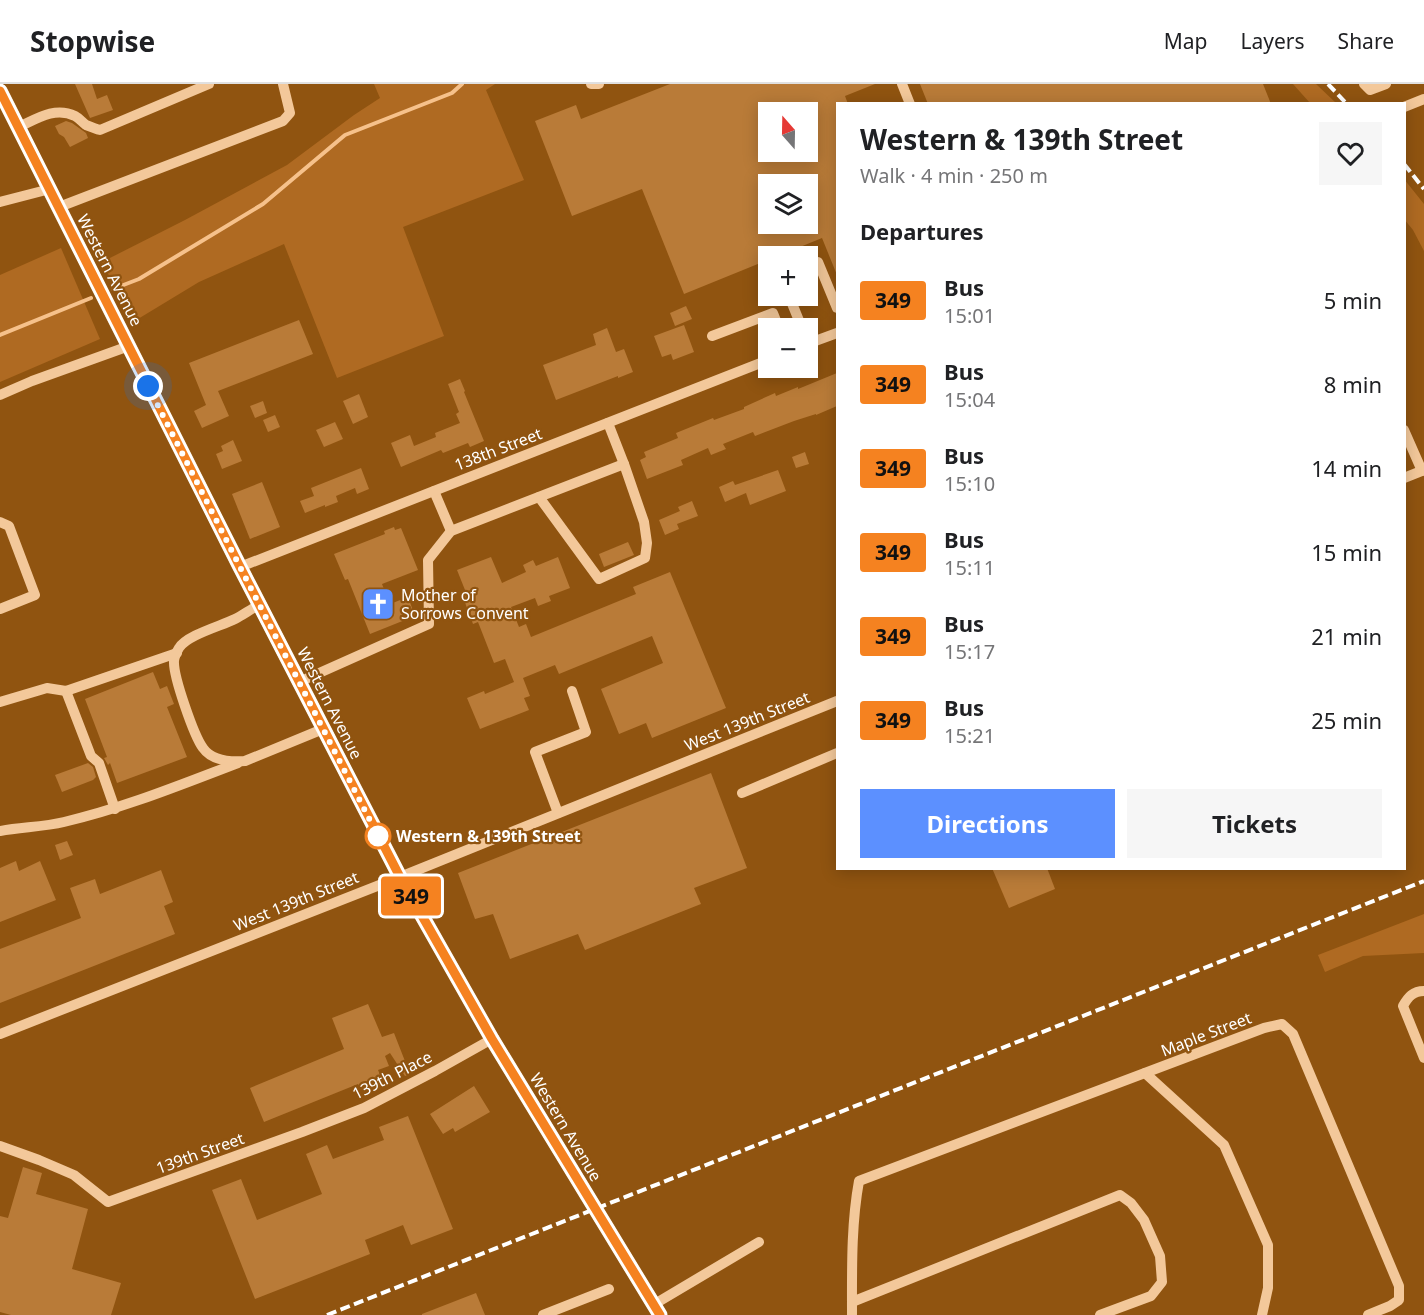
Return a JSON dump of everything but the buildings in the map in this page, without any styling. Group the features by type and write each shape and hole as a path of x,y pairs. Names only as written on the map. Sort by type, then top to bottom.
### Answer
{"main road":[{"name":"Western Avenue","path":"0,91 259,605 400,877 492,1039 656,1310"}],"street":[{"path":"19,127 47,114 63,112 100,130 209,84"},
{"path":"59,207 283,121 290,112 284,84"},
{"path":"591,84 598,84"},
{"path":"902,84 909,102"},
{"path":"1364,84 1370,90 1386,84"},
{"path":"1406,106 1424,99"},
{"path":"0,202 50,189"},
{"path":"818,262 836,306"},
{"path":"759,318 772,313 774,318"},
{"path":"712,336 758,318"},
{"path":"818,340 836,333"},
{"path":"0,395 129,346"},
{"name":"138th Street","path":"240,567 758,364"},
{"path":"539,497 599,579 645,558 647,543 644,522 608,423"},
{"path":"1406,434 1423,470 1406,477"},
{"path":"299,682 429,624 428,560 451,531 624,464"},
{"path":"435,490 451,531"},
{"path":"0,522 9,526 35,596 0,609"},
{"path":"245,761 225,760 203,749 182,696 174,660 179,648 188,639 237,618 259,605"},
{"path":"0,702 47,688 66,691 177,653"},
{"path":"66,691 91,756 99,763 115,808"},
{"path":"558,813 535,752 586,732 572,691"},
{"name":"West 139th Street","path":"0,1034 400,877 836,701"},
{"path":"0,831 61,823 115,808 245,761 323,729"},
{"path":"742,793 836,753"},
{"path":"1424,991 1408,996 1403,1006 1424,1058"},
{"name":"Maple Street","path":"852,1302 856,1201 859,1181 1264,1028 1282,1024 1293,1034 1399,1286 1399,1300 1368,1315"},
{"name":"139th Place","path":"302,1132 364,1108 492,1039"},
{"path":"1145,1073 1224,1145 1268,1245 1268,1287 1262,1315"},
{"name":"139th Street","path":"0,1146 74,1175 108,1202 302,1132"},
{"path":"852,1315 852,1302 1120,1196 1131,1203 1144,1220 1160,1256 1162,1282 1151,1296 1100,1315"},
{"path":"656,1310 759,1242"},
{"path":"545,1315 609,1289"}],"shaded area":[{"path":"374,84 495,84 486,90 524,180 403,227 444,336 337,378 284,244 199,282 133,322 102,262 287,165 380,98"},
{"path":"1293,84 1316,84 1335,102 1309,102"},
{"path":"1406,182 1424,204 1424,251 1406,221"},
{"path":"61,248 100,339 0,382 0,275"},
{"path":"1424,914 1424,953 1363,956 1325,972 1318,955"}],"waterway":[{"path":"113,289 139,279 263,204 345,135 452,93 462,84"},
{"path":"0,335 91,298"}],"railway":[{"path":"1328,84 1345,102"},
{"path":"1406,166 1424,189"},
{"path":"327,1315 1424,881"}],"bus line":[{"name":"349","path":"0,91 240,567 400,877 492,1039 660,1315"}],"place":[{"name":"Mother of Sorrows Convent","path":"378,604"},
{"name":"Western & 139th Street","path":"378,836"}],"route":[{"path":"148,386 378,836"}]}
